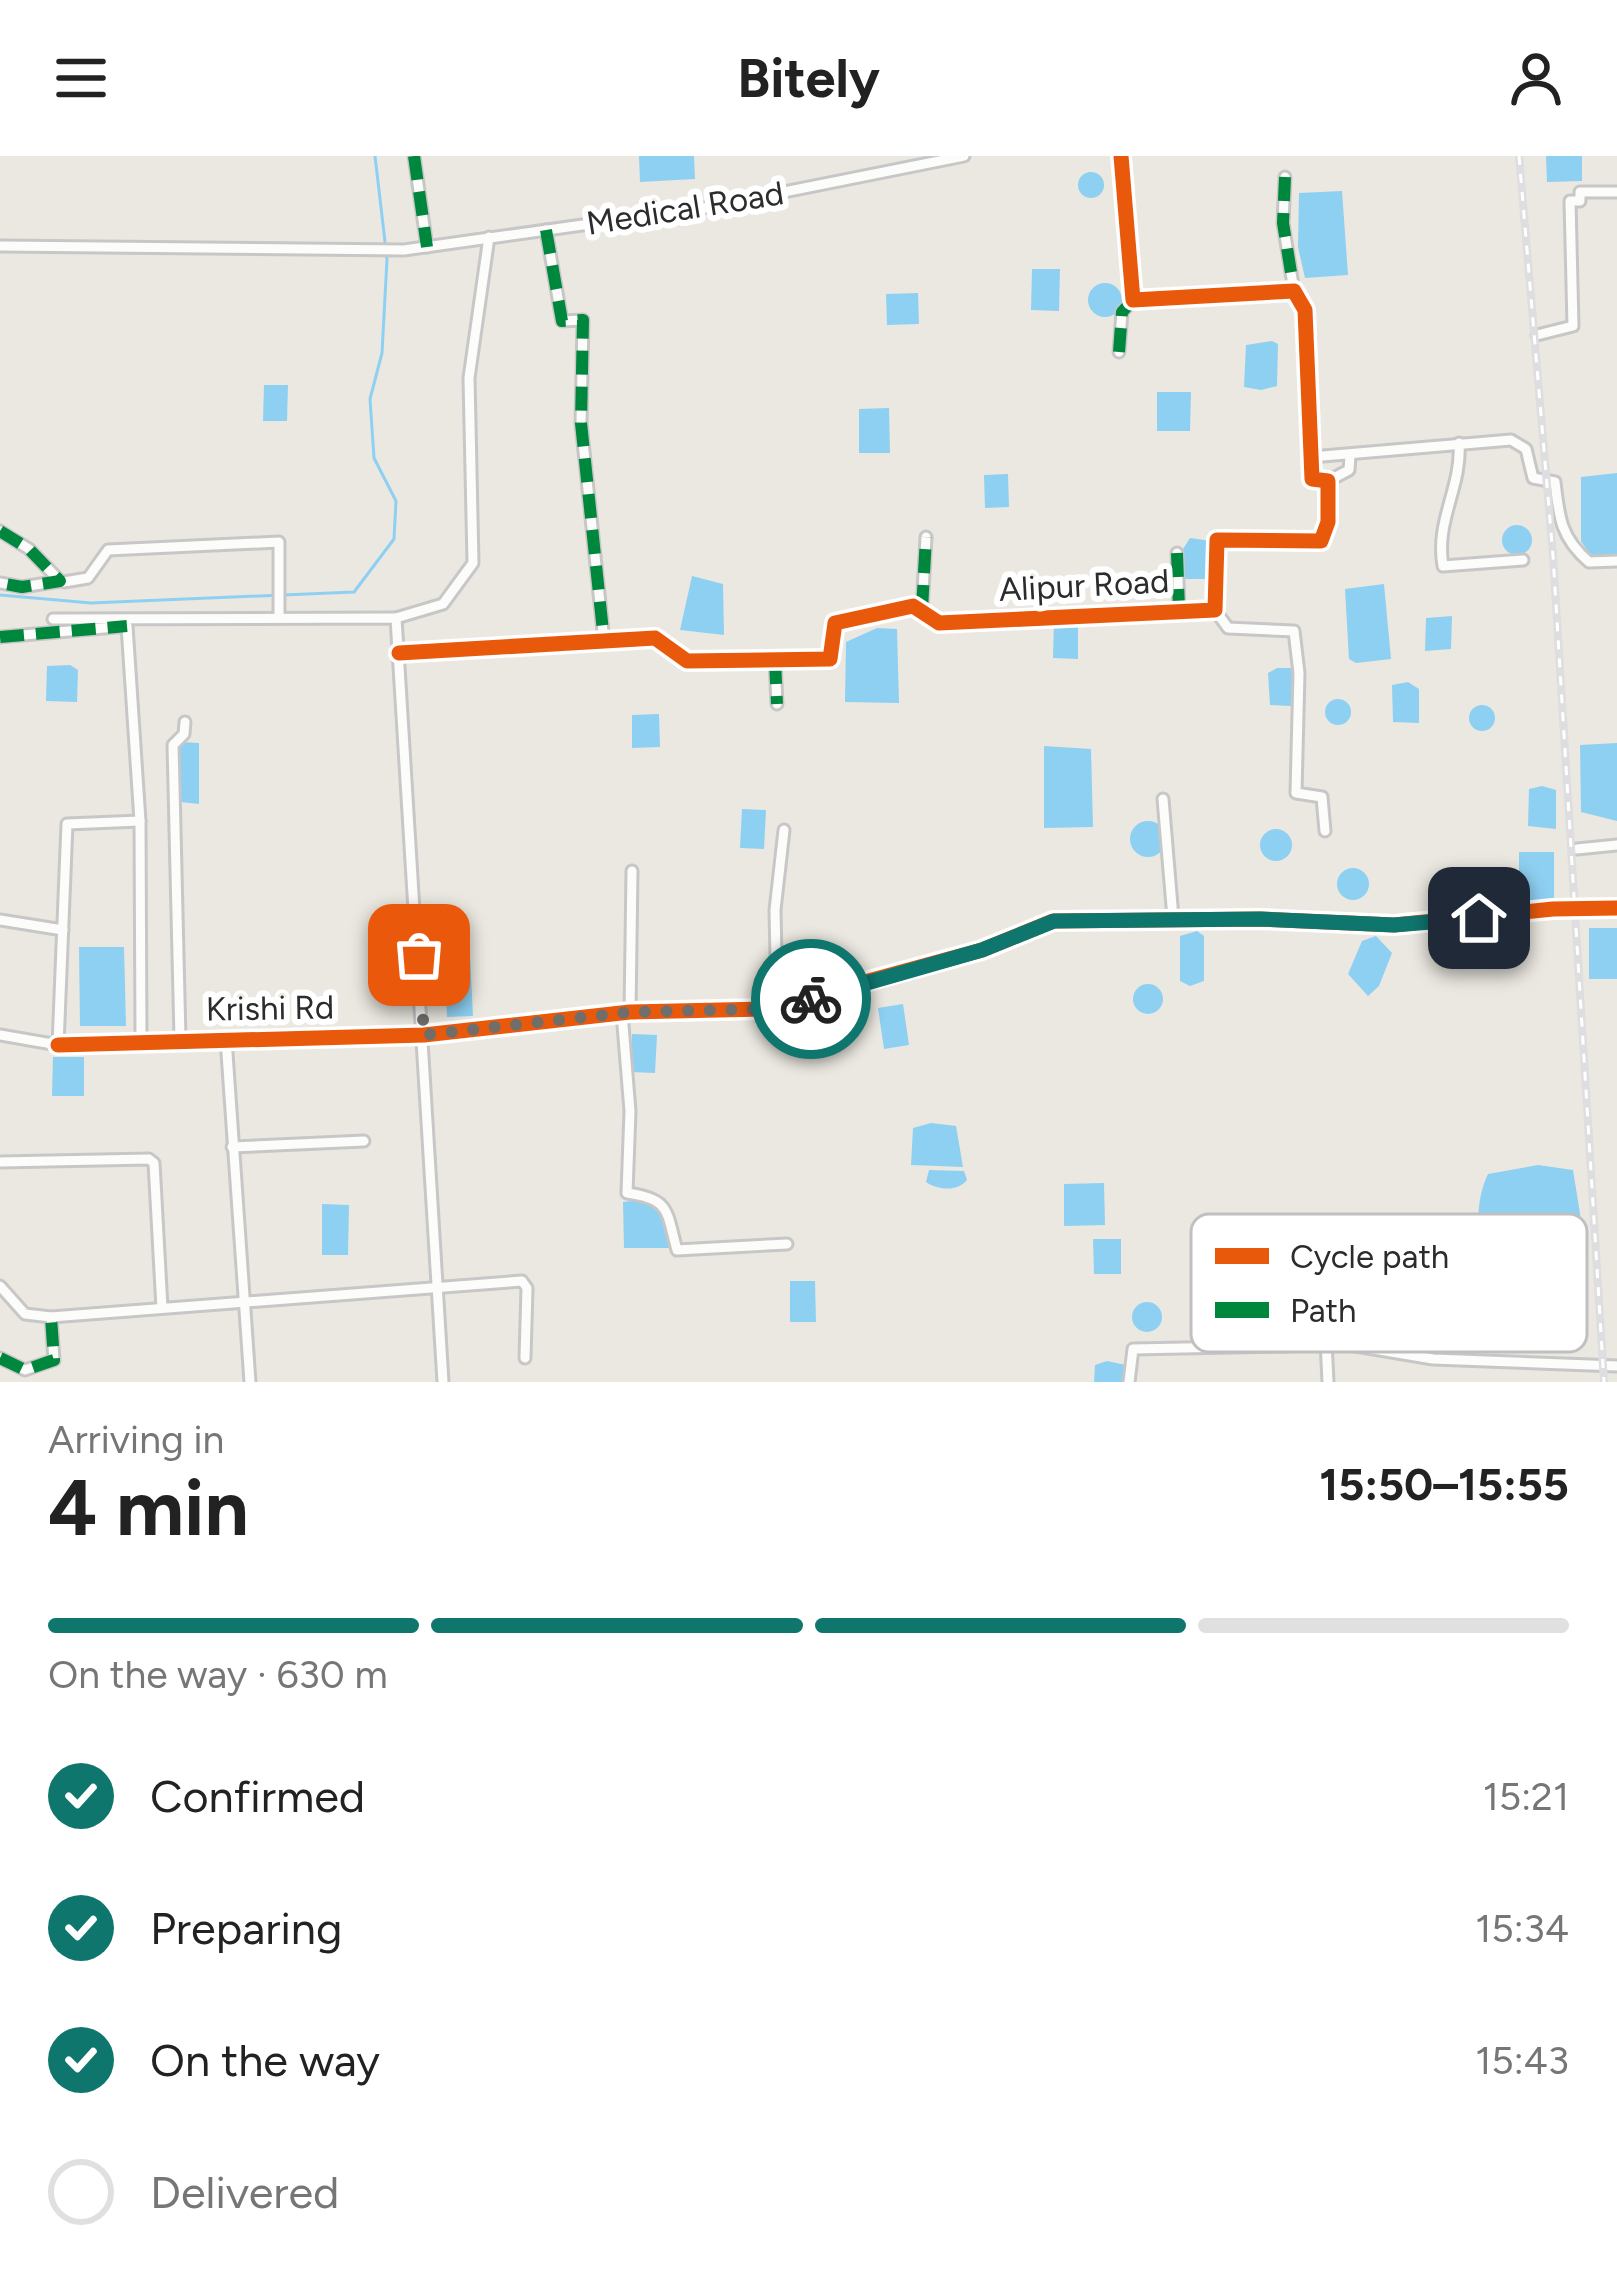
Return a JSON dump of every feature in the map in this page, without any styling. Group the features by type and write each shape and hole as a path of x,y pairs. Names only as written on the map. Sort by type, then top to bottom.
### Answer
{"street":[{"path":"414,156 427,247"},
{"name":"Medical Road","path":"0,246 404,250 704,208 964,156"},
{"path":"1120,156 1133,300"},
{"path":"1285,177 1283,223 1294,292 1305,310 1312,479 1328,481 1349,470 1350,456"},
{"path":"1537,335 1573,326 1570,201 1580,201 1580,192 1617,192"},
{"path":"546,230 562,320 583,320 581,423 604,640"},
{"path":"53,619 396,618 443,604 472,562 469,378 489,238"},
{"path":"1119,352 1122,312 1133,300 1294,292"},
{"path":"1311,458 1511,440 1526,449 1533,478 1556,482 1560,528 1574,549 1589,562 1617,561"},
{"path":"1459,443 1458,488 1443,513 1443,566 1523,560"},
{"name":"Alipur Road","path":"399,652 655,638 687,662 830,659 835,623 902,608 922,609 934,622 1215,610 1217,540 1321,541 1328,522 1328,481"},
{"path":"0,531 29,549 60,581 22,586 0,583"},
{"path":"922,609 926,537"},
{"path":"64,582 88,578 108,550 279,542 279,617"},
{"path":"1177,554 1180,609"},
{"path":"1215,610 1228,628 1294,631 1299,674 1296,793 1322,797 1325,831"},
{"path":"396,618 443,1382"},
{"path":"0,637 127,626 140,820 140,1041"},
{"path":"775,660 777,704"},
{"path":"180,1039 173,745 184,734 184,722"},
{"path":"1163,799 1173,918"},
{"path":"58,1045 68,824 140,820"},
{"path":"777,1006 775,910 784,830"},
{"path":"1576,849 1617,845"},
{"path":"632,871 626,1012 627,1193 656,1197 663,1204 677,1250 787,1244"},
{"name":"Krishi Rd","path":"0,1035 58,1045 424,1035 626,1012 777,1006 982,950 1037,925 1173,918 1394,925 1553,909 1617,908"},
{"path":"0,920 63,930"},
{"path":"226,1039 250,1382"},
{"path":"232,1147 364,1141"},
{"path":"0,1162 139,1159 154,1163 162,1308"},
{"path":"0,1286 25,1314 51,1317 525,1283 525,1358"},
{"path":"0,1358 26,1376 54,1360 51,1317"},
{"path":"1129,1382 1133,1349 1191,1347"},
{"path":"1327,1352 1328,1382"},
{"path":"1391,1352 1433,1359 1617,1366"}],"water":[{"path":"639,156 694,156 695,179 640,182"},
{"path":"1546,156 1582,156 1582,181 1547,182"},
{"path":"1091,172 1104,185 1091,198 1078,185"},
{"path":"1342,191 1348,275 1305,278 1298,247 1299,193"},
{"path":"1032,269 1060,269 1059,311 1031,310"},
{"path":"1105,283 1117,288 1122,300 1117,312 1105,317 1093,312 1088,300 1093,288"},
{"path":"918,293 919,324 887,325 886,294"},
{"path":"1278,344 1277,386 1244,387 1246,345"},
{"path":"264,385 288,385 287,421 263,421"},
{"path":"1157,392 1191,392 1190,431 1157,431"},
{"path":"889,408 890,453 859,453 859,409"},
{"path":"1617,473 1617,555 1590,555 1581,541 1581,477"},
{"path":"1008,474 1009,507 985,508 984,475"},
{"path":"1517,525 1532,540 1517,555 1502,540"},
{"path":"1190,538 1211,541 1211,579 1185,579 1183,549"},
{"path":"692,576 723,584 724,635 680,630"},
{"path":"1384,584 1391,659 1356,663 1349,659 1345,589"},
{"path":"1452,616 1451,649 1425,651 1426,618"},
{"path":"1054,619 1078,622 1078,659 1053,658"},
{"path":"877,628 897,629 899,703 845,702 846,642"},
{"path":"70,665 78,670 77,702 46,701 47,666"},
{"path":"1293,668 1291,706 1270,705 1268,673"},
{"path":"1408,682 1419,689 1419,723 1393,722 1392,685"},
{"path":"1338,699 1348,702 1348,722 1338,725 1328,722 1325,712 1328,702"},
{"path":"1482,705 1495,718 1482,731 1469,718"},
{"path":"659,714 660,747 632,748 632,715"},
{"path":"180,742 199,743 199,804 180,802"},
{"path":"1617,743 1617,821 1581,812 1580,745"},
{"path":"1044,746 1091,749 1093,827 1044,828"},
{"path":"1529,789 1556,790 1556,829 1528,826"},
{"path":"742,809 766,810 764,849 740,848"},
{"path":"1148,821 1161,826 1166,839 1161,852 1148,857 1135,852 1130,839 1135,826"},
{"path":"1276,829 1287,834 1292,845 1287,856 1276,861 1265,856 1260,845 1265,834"},
{"path":"1519,852 1554,852 1554,901 1519,902"},
{"path":"1353,868 1364,873 1369,884 1364,895 1353,900 1342,895 1337,884 1342,873"},
{"path":"1589,928 1617,928 1617,979 1589,979"},
{"path":"1197,931 1204,936 1204,981 1190,986 1180,981 1180,936"},
{"path":"1376,936 1392,953 1379,986 1368,996 1348,974 1362,941"},
{"path":"79,947 124,947 126,1026 80,1026"},
{"path":"470,955 473,1016 447,1017 444,956"},
{"path":"1148,984 1159,988 1163,999 1159,1010 1148,1014 1137,1010 1133,999 1137,988"},
{"path":"903,1004 909,1045 884,1049 878,1008"},
{"path":"632,1034 657,1035 655,1073 631,1072"},
{"path":"53,1057 84,1057 84,1096 52,1096"},
{"path":"931,1123 956,1126 963,1167 911,1165 913,1128"},
{"path":"1538,1165 1573,1170 1580,1214 1479,1214 1488,1174"},
{"path":"929,1170 964,1171 967,1180 953,1188 936,1187 926,1182"},
{"path":"1104,1183 1105,1225 1064,1226 1064,1184"},
{"path":"623,1202 658,1203 670,1248 624,1248"},
{"path":"322,1204 349,1205 348,1255 322,1255"},
{"path":"1093,1239 1121,1239 1121,1274 1094,1274"},
{"path":"790,1281 815,1281 816,1322 790,1322"},
{"path":"1147,1302 1158,1306 1162,1317 1158,1328 1147,1332 1136,1328 1132,1317 1136,1306"},
{"path":"1107,1361 1126,1365 1125,1382 1094,1382 1095,1365"}],"waterway":[{"path":"0,595 91,603 354,592 394,539 396,501 374,458 370,399 382,353 387,259 375,156"}],"railway":[{"path":"1519,156 1553,556 1604,1382"}],"marked path":[{"path":"414,156 427,247"},
{"path":"1285,177 1283,223 1294,291"},
{"path":"546,230 562,321 583,320 581,423 604,641"},
{"path":"1119,352 1122,312 1133,300"},
{"path":"0,531 29,549 60,581 22,587 0,583"},
{"path":"922,609 926,537"},
{"path":"1177,553 1179,609"},
{"path":"0,637 127,626"},
{"path":"775,660 777,704"},
{"path":"0,1358 25,1370 54,1360 51,1317"}],"cycle path":[{"path":"399,653 655,638 687,661 830,659 835,623 913,606 939,623 1215,610 1217,540 1321,541 1328,522 1328,481 1312,479 1305,310 1294,291 1133,300 1121,156"},
{"path":"58,1045 424,1035 630,1012 766,1009 982,950 1053,921 1260,919 1394,925 1553,909 1617,908"}],"way so far":[{"path":"419,955 424,1035 520,1028 600,1014 766,1009 811,999"}],"route":[{"path":"811,999 982,950 1054,921 1346,920 1394,925 1479,918"}]}
